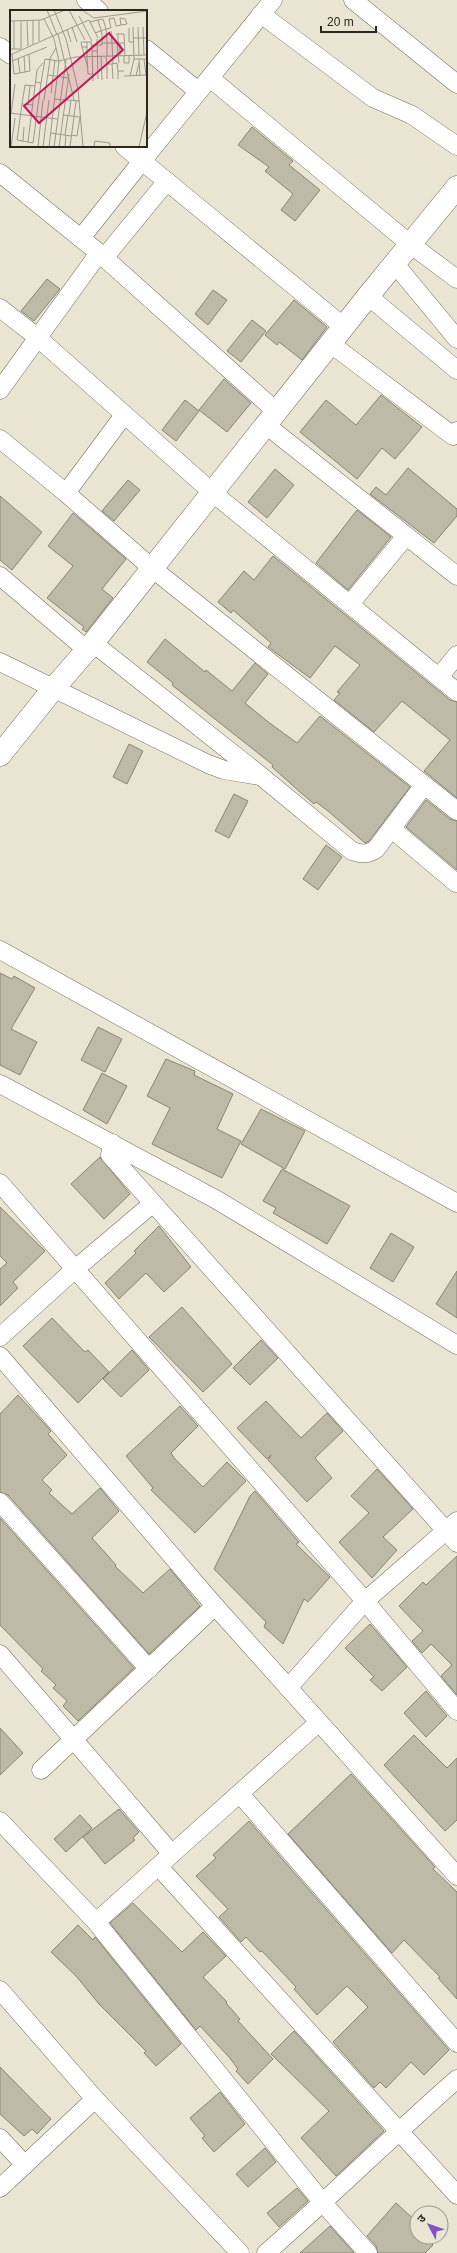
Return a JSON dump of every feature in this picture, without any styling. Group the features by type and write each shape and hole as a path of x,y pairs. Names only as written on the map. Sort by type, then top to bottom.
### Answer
{"street":[{"path":"86,0 98,10"},
{"path":"81,238 198,91 273,0"},
{"path":"353,0 457,84"},
{"path":"261,14 373,98 412,115 457,146"},
{"path":"0,47 10,55"},
{"path":"147,50 198,91"},
{"path":"210,78 410,244 457,280"},
{"path":"125,147 344,327"},
{"path":"0,173 81,238 101,256 271,419 406,536 457,576"},
{"path":"0,390 37,337 101,256 167,181"},
{"path":"0,755 153,569 368,296 457,187"},
{"path":"395,264 457,339"},
{"path":"368,296 457,370"},
{"path":"0,308 37,337 213,493 457,692"},
{"path":"331,344 456,435"},
{"path":"66,493 124,415"},
{"path":"0,438 153,569 457,811"},
{"path":"350,604 406,536"},
{"path":"0,576 261,776 352,851 360,854 368,854 376,849 424,785"},
{"path":"439,677 457,655"},
{"path":"0,662 208,764 224,770 261,776"},
{"path":"392,829 456,883"},
{"path":"0,950 457,1203"},
{"path":"0,1084 217,1200 457,1345"},
{"path":"112,1143 110,1155 152,1204 453,1532 365,1601 288,1688"},
{"path":"0,1183 74,1270 365,1601 457,1711"},
{"path":"0,1337 74,1270 152,1204"},
{"path":"0,1356 215,1606 318,1723 457,1876"},
{"path":"0,1502 149,1669"},
{"path":"41,1770 215,1606"},
{"path":"0,1654 172,1854"},
{"path":"96,1922 318,1723"},
{"path":"240,1794 457,2043"},
{"path":"0,1821 96,1922 323,2203 368,2253"},
{"path":"159,1867 457,2195"},
{"path":"0,1990 95,2099 240,2253"},
{"path":"266,2253 323,2203 399,2130 457,2079"},
{"path":"0,2188 95,2099"},
{"path":"0,2138 25,2165"}],"building":[{"path":"252,127 293,161 289,165 320,190 295,221 281,210 293,194 265,171 269,167 238,145"},
{"path":"47,279 60,289 34,321 21,311"},
{"path":"213,290 227,300 208,325 195,314"},
{"path":"294,300 327,327 302,360 279,342 277,345 265,335"},
{"path":"252,320 266,331 241,362 227,351"},
{"path":"224,379 251,403 227,432 199,410"},
{"path":"381,395 422,427 395,459 382,448 357,479 300,432 326,400 356,425"},
{"path":"185,400 199,411 176,441 162,430"},
{"path":"408,468 457,509 457,516 434,543 370,494 376,487 386,495"},
{"path":"275,469 294,485 267,518 248,502"},
{"path":"128,480 140,490 114,521 102,511"},
{"path":"0,496 42,532 12,570 0,560"},
{"path":"357,510 391,537 348,590 316,563"},
{"path":"73,513 126,559 102,589 113,598 86,632 82,629 84,627 47,598 73,566 48,546"},
{"path":"273,556 450,700 457,702 457,798 424,771 450,740 402,701 374,732 334,700 340,693 337,692 360,665 335,646 310,678 268,647 271,643 233,610 231,613 218,602 244,571 254,580"},
{"path":"165,639 205,672 206,670 232,691 255,663 268,674 245,703 267,721 297,743 320,716 410,787 369,841 365,843 328,811 316,802 314,804 272,767 273,765 172,685 173,683 147,662"},
{"path":"129,744 143,751 127,784 113,777"},
{"path":"234,794 248,801 229,838 215,831"},
{"path":"426,800 450,819 457,821 457,870 406,827"},
{"path":"326,845 342,857 318,890 303,879"},
{"path":"0,973 12,979 14,976 35,988 11,1029 37,1042 20,1075 0,1065"},
{"path":"98,1027 122,1039 105,1072 81,1060"},
{"path":"166,1059 195,1071 194,1075 233,1094 217,1129 241,1141 222,1178 152,1144 170,1108 147,1096"},
{"path":"102,1073 127,1086 107,1124 83,1110"},
{"path":"261,1109 305,1131 285,1169 241,1144"},
{"path":"100,1157 130,1194 104,1219 71,1184"},
{"path":"282,1169 350,1206 327,1244 273,1213 276,1208 263,1201"},
{"path":"0,1207 45,1251 13,1282 18,1288 0,1306 0,1269 7,1263 0,1256"},
{"path":"159,1226 191,1267 164,1292 146,1273 119,1299 105,1283 136,1253 134,1251"},
{"path":"391,1233 414,1247 393,1282 370,1268"},
{"path":"457,1271 457,1318 436,1304"},
{"path":"182,1307 232,1364 203,1392 149,1337"},
{"path":"52,1318 85,1352 88,1350 109,1372 78,1403 23,1346"},
{"path":"261,1340 278,1358 250,1385 233,1368"},
{"path":"132,1350 149,1370 121,1397 103,1379"},
{"path":"18,1395 51,1431 48,1434 67,1455 42,1480 52,1490 49,1493 72,1514 100,1488 119,1511 92,1538 116,1565 115,1566 143,1593 170,1569 200,1606 149,1654 8,1495 0,1492 0,1414"},
{"path":"266,1401 301,1438 327,1413 343,1431 315,1458 332,1478 307,1502 268,1460 271,1455 267,1459 237,1428"},
{"path":"180,1406 198,1426 171,1453 175,1459 203,1487 227,1462 246,1481 195,1533 151,1490 153,1488 126,1456"},
{"path":"377,1469 413,1509 383,1537 397,1550 372,1578 339,1542 369,1513 351,1496"},
{"path":"255,1491 299,1542 296,1544 330,1577 308,1602 304,1599 283,1644 264,1627 266,1622 214,1569 250,1496"},
{"path":"0,1518 134,1668 78,1721 63,1706 67,1701 53,1688 56,1685 41,1671 43,1669 0,1625"},
{"path":"457,1556 457,1695 441,1676 452,1665 431,1644 422,1653 412,1641 423,1631 399,1606 423,1582 426,1585"},
{"path":"370,1624 407,1667 382,1691 370,1680 374,1677 345,1648"},
{"path":"426,1691 447,1716 426,1737 404,1713"},
{"path":"0,1728 23,1753 0,1775"},
{"path":"414,1735 447,1768 457,1758 457,1820 445,1831 384,1765"},
{"path":"351,1774 435,1867 433,1869 457,1892 457,1999 438,1978 440,1977 404,1940 392,1953 288,1834"},
{"path":"119,1809 139,1832 133,1838 135,1840 105,1864 83,1837"},
{"path":"80,1815 92,1828 66,1852 54,1839"},
{"path":"249,1821 449,2050 424,2075 411,2062 386,2088 380,2082 374,2088 333,2042 368,2007 347,1986 317,2015 294,1989 296,1987 262,1951 260,1952 246,1937 241,1942 219,1917 228,1909 196,1876 216,1858 213,1855"},
{"path":"133,1903 182,1952 203,1932 226,1956 203,1977 227,2002 226,2003 240,2019 238,2021 273,2059 248,2084 236,2071 238,2069 229,2057 200,2026 196,2030 110,1923"},
{"path":"78,1925 93,1940 95,1937 181,2044 156,2066 144,2053 146,2051 99,2004 76,1976 51,1952"},
{"path":"294,2031 384,2131 336,2176 301,2138 329,2111 271,2054"},
{"path":"0,2067 51,2119 37,2134 32,2129 24,2136 0,2114"},
{"path":"220,2092 245,2124 214,2152 202,2138 205,2136 190,2118"},
{"path":"265,2148 276,2162 248,2187 236,2174"},
{"path":"297,2188 308,2201 279,2227 267,2213"},
{"path":"396,2203 409,2215 409,2245 433,2245 425,2253 378,2253 376,2246 367,2236"},
{"path":"330,2226 354,2253 300,2253"}]}
